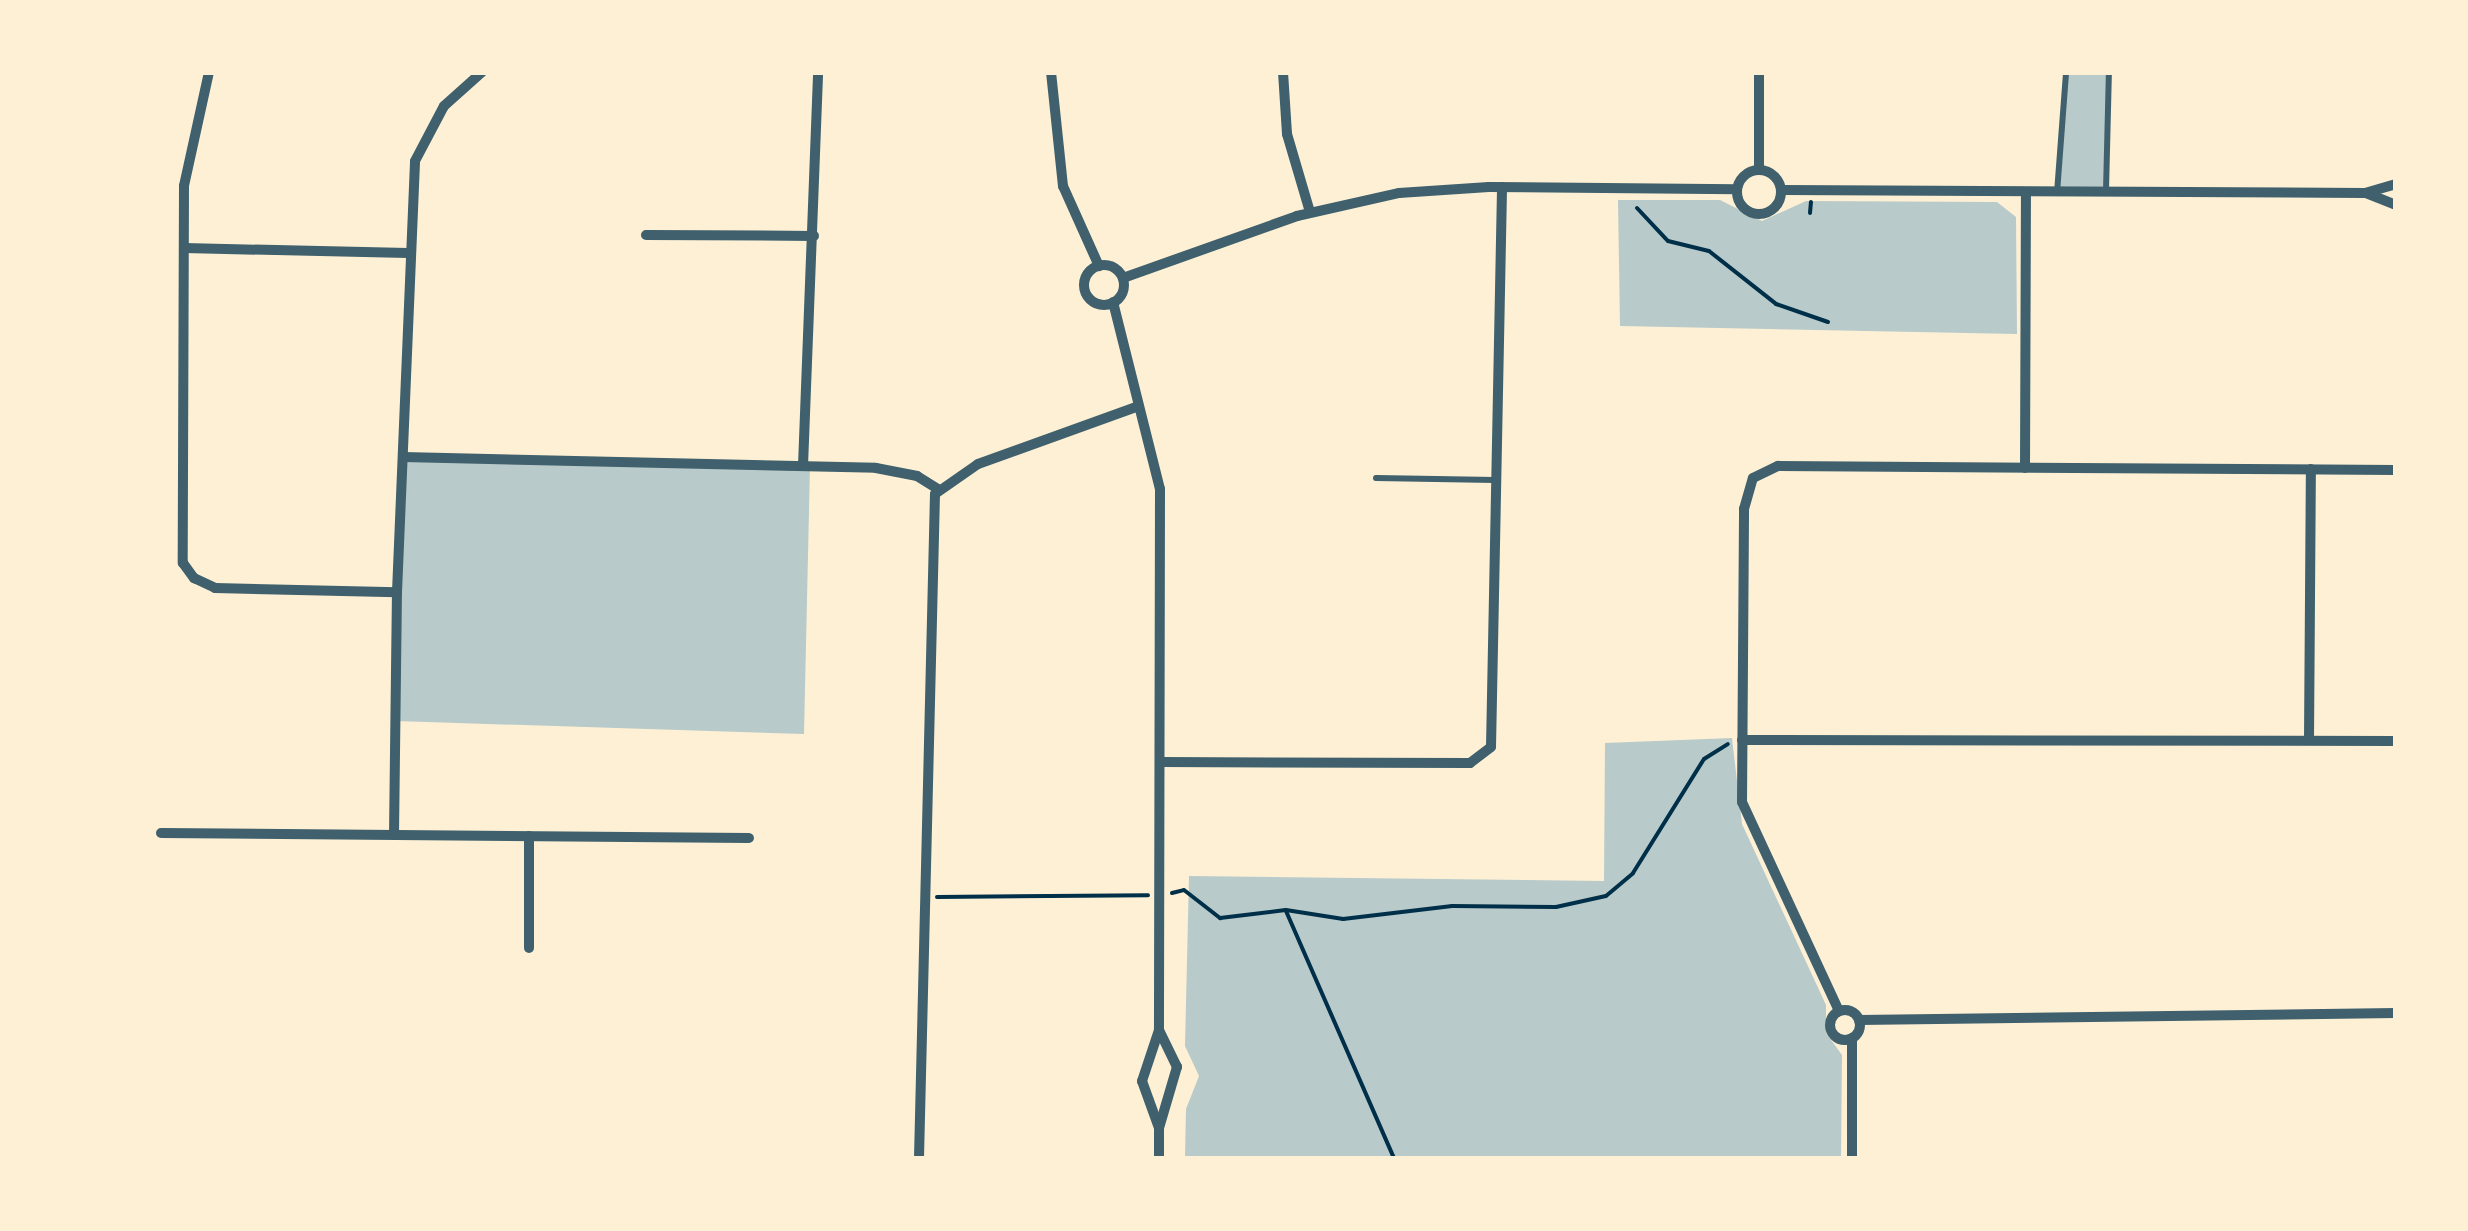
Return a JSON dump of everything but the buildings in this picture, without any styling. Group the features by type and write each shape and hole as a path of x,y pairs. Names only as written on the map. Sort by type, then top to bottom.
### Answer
{"street":[{"path":"209,72 184,186 180,555 188,572 220,588 397,592"},
{"path":"394,835 397,592 408,253 415,162 426,132 444,106 482,72"},
{"path":"803,466 818,72"},
{"path":"1051,72 1063,186 1099,266"},
{"path":"1283,72 1287,134 1310,212"},
{"path":"1759,72 1759,170"},
{"path":"1759,170 1772,174 1782,190 1772,210 1756,214 1741,206 1737,189 1746,174 1759,170"},
{"path":"1782,190 2365,193 2396,185 2396,203 2365,193"},
{"path":"1123,278 1310,212 1400,193 1502,187 1737,189"},
{"path":"1161,762 1456,763 1482,758 1495,736 1502,187"},
{"path":"2025,468 2026,194"},
{"path":"646,235 814,236"},
{"path":"184,248 408,253"},
{"path":"1114,302 1098,304 1086,294 1086,278 1099,266 1112,266 1123,278"},
{"path":"1123,278 1114,302 1160,489 1159,1030 1142,1081 1159,1128"},
{"path":"919,1158 930,536 939,490 978,464 1139,406"},
{"path":"404,457 899,470 939,490"},
{"path":"2396,470 1778,466 1754,478 1744,509 1742,740 1742,802 1839,1011 1859,1020 2396,1013"},
{"path":"2309,740 2311,469"},
{"path":"1742,740 2396,741"},
{"path":"161,834 749,838"},
{"path":"529,836 529,948"},
{"path":"1839,1011 1831,1030 1852,1038"},
{"path":"1852,1158 1852,1038 1859,1020"},
{"path":"1159,1030 1177,1068 1159,1128 1159,1158"}],"lane":[{"path":"2057,194 2066,72"},
{"path":"2106,194 2109,72"},
{"path":"1376,478 1496,480"}],"path":[{"path":"1810,212 1811,202"},
{"path":"1637,208 1668,241 1709,251 1760,295 1828,322"},
{"path":"923,898 1159,895 1184,890 1220,918 1286,910 1344,919 1452,906 1556,907 1606,896 1633,874 1704,759 1742,740"},
{"path":"1286,910 1394,1158"}],"shaded area":[{"path":"2066,73 2109,73 2106,194 2057,194"},
{"path":"1618,200 1720,200 1762,221 1806,201 1997,202 2016,217 2017,334 1620,326"},
{"path":"403,457 810,466 804,734 396,721"},
{"path":"1732,738 1742,824 1826,1005 1826,1033 1842,1055 1841,1158 1185,1158 1186,1109 1199,1076 1185,1046 1189,876 1604,881 1605,743"}]}
